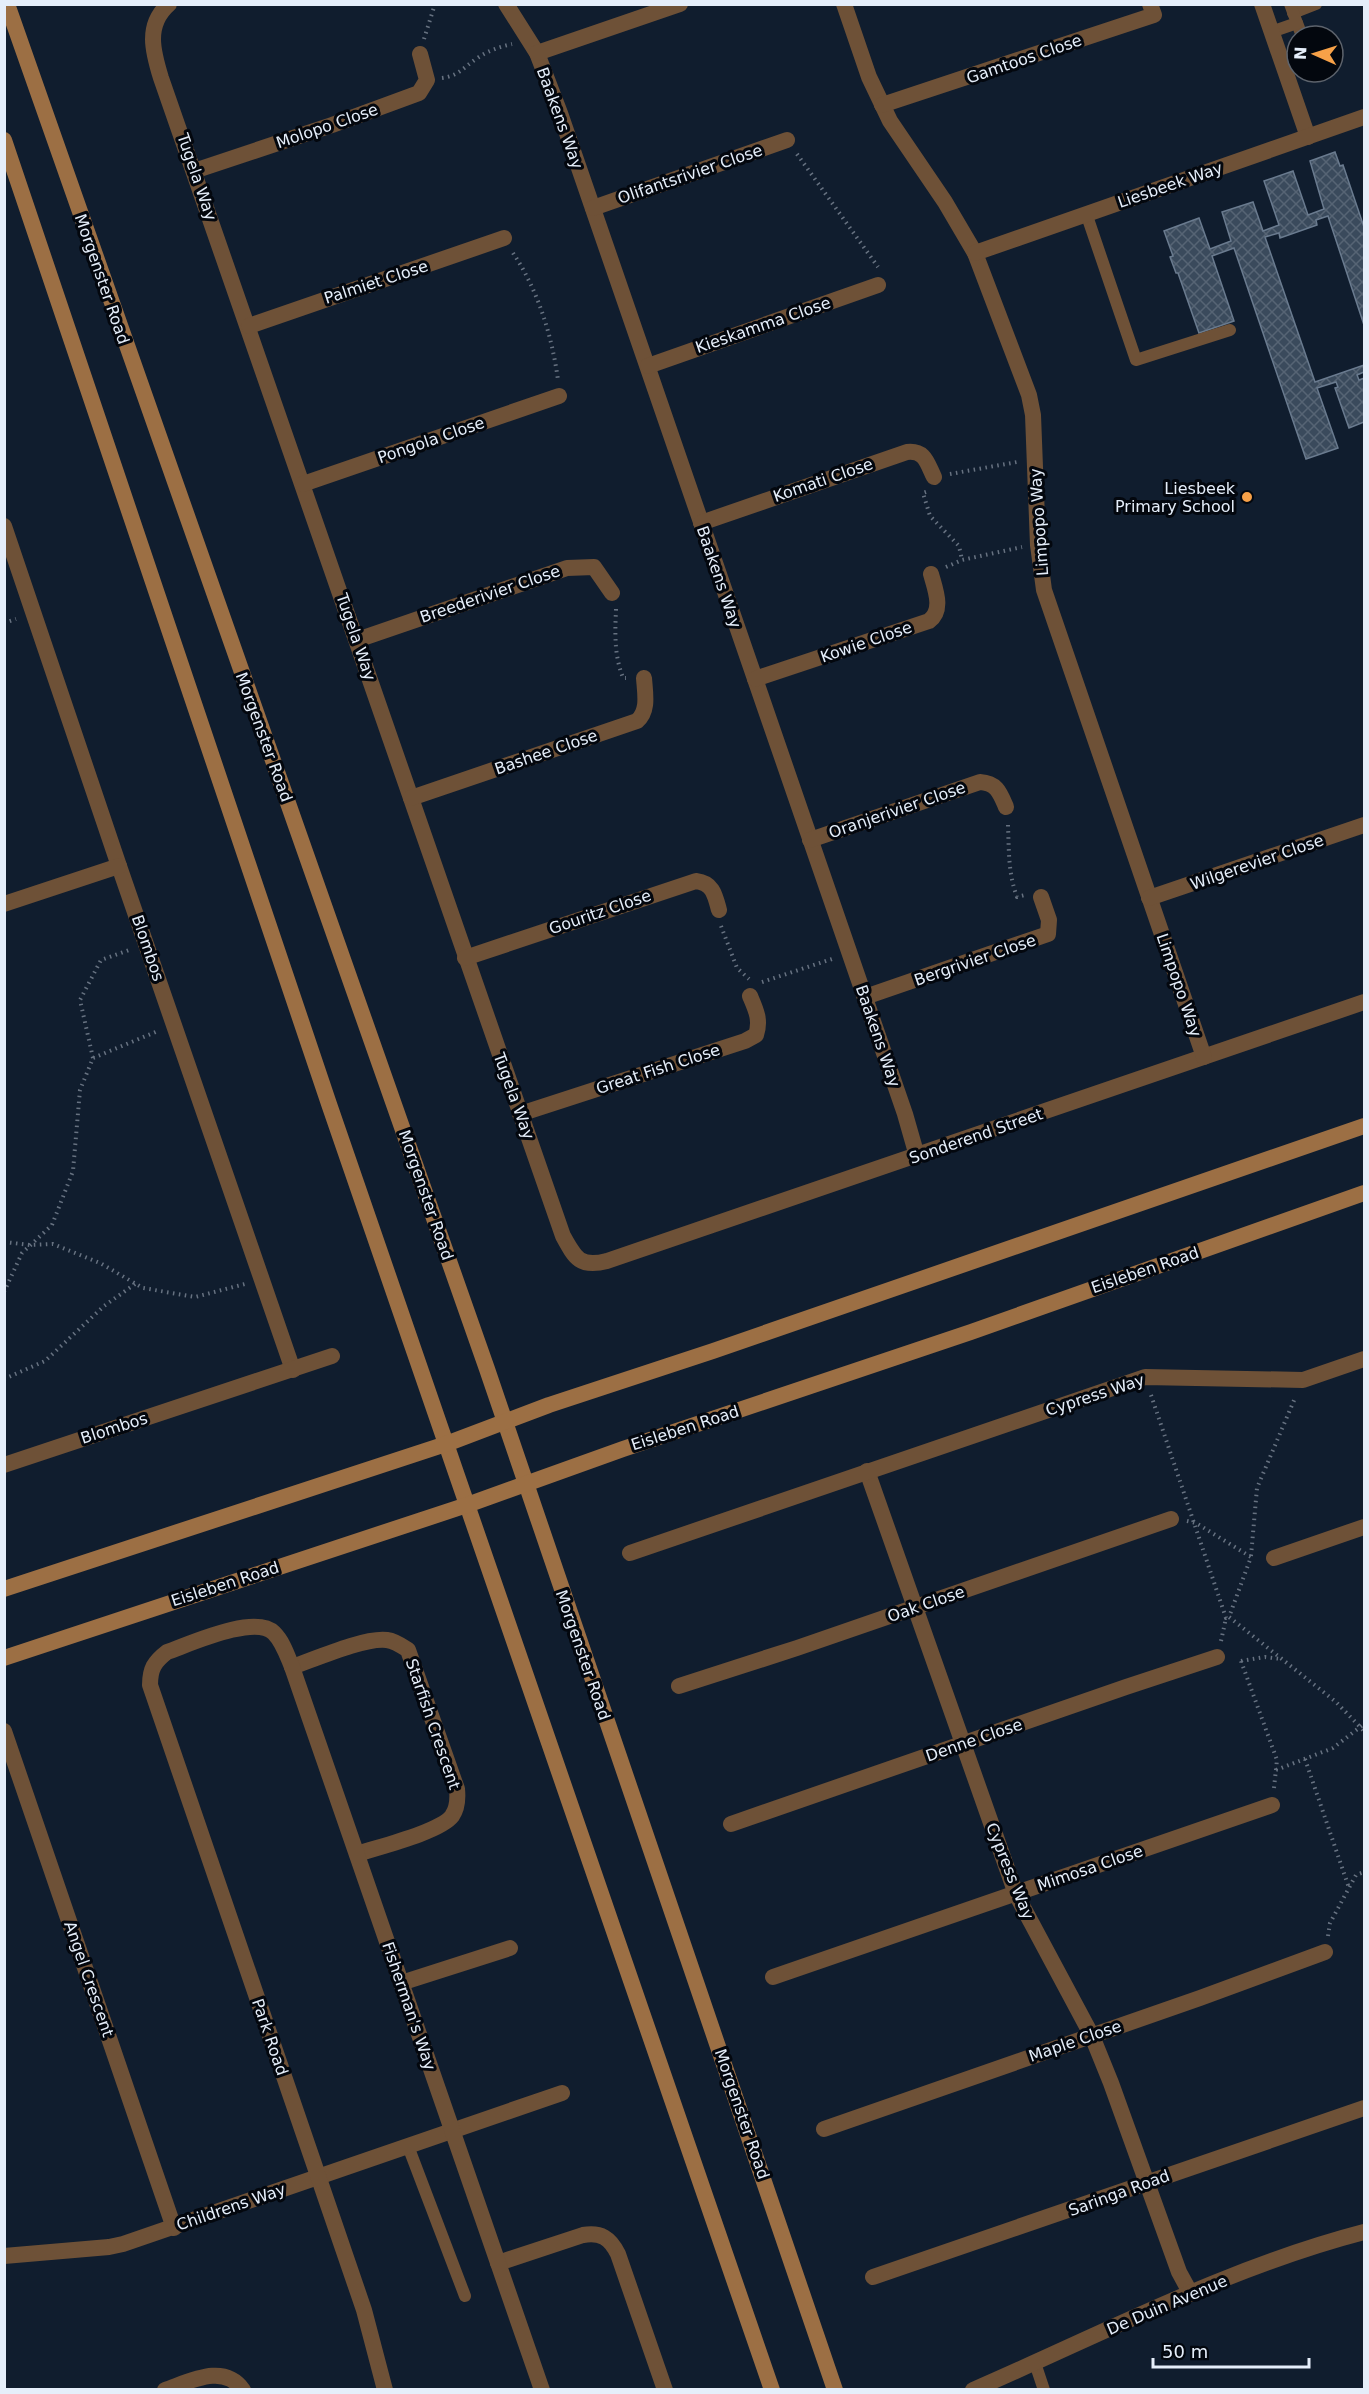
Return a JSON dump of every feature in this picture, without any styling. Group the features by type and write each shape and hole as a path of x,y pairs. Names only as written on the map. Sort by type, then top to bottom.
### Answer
{"main road":[{"name":"Morgenster Road","path":"7,4 505,1423 835,2390"},
{"path":"4,140 332,1114 772,2390"},
{"path":"4,1589 446,1444 549,1405 713,1351 1365,1126"},
{"name":"Eisleben Road","path":"4,1658 467,1505 1365,1193"}],"street":[{"name":"Tugela Way","path":"169,4 161,13 153,31 153,50 563,1236 571,1251 586,1264"},
{"name":"Baakens Way","path":"506,4 537,53 648,366 700,523 905,1114 917,1156"},
{"path":"537,53 680,4"},
{"name":"Limpopo Way","path":"844,4 869,77 890,121 945,202 975,253 1029,395 1033,416 1038,545 1044,590 1204,1057"},
{"name":"Gamtoos Close","path":"882,105 1154,15 1150,4"},
{"path":"1262,4 1308,137"},
{"path":"420,54 427,80"},
{"name":"Molopo Close","path":"194,171 419,93 427,80"},
{"name":"Liesbeek Way","path":"975,253 1365,117"},
{"name":"Olifantsrivier Close","path":"592,208 787,140"},
{"name":"Palmiet Close","path":"249,326 504,238"},
{"name":"Kieskamma Close","path":"648,366 878,285"},
{"name":"Pongola Close","path":"303,484 560,396"},
{"name":"Komati Close","path":"700,523 907,452 923,455 934,477"},
{"name":"Blombos","path":"4,526 293,1370"},
{"name":"Breederivier Close","path":"357,640 567,568 594,567 612,593"},
{"name":"Kowie Close","path":"755,679 929,621 934,617 938,606 932,574"},
{"name":"Bashee Close","path":"411,798 637,721 642,717 645,709 644,678"},
{"name":"Oranjerivier Close","path":"810,840 980,782 993,784 1006,807"},
{"name":"Wilgerevier Close","path":"1149,898 1365,825"},
{"path":"4,904 119,866"},
{"name":"Gouritz Close","path":"465,958 696,881 704,882 711,887 719,910"},
{"name":"Bergrivier Close","path":"865,997 1048,934 1049,920 1041,897"},
{"name":"Great Fish Close","path":"520,1114 745,1041 756,1035 759,1026 758,1014 750,996"},
{"name":"Sonderend Street","path":"586,1264 592,1265 607,1261 1365,1002"},
{"name":"Blombos","path":"4,1465 332,1356"},
{"name":"Cypress Way","path":"630,1553 1145,1377 1302,1380 1365,1359"},
{"name":"Cypress Way","path":"867,1471 1016,1894 1092,2036 1179,2272 1191,2294"},
{"name":"Oak Close","path":"678,1686 915,1608 1172,1519"},
{"path":"1274,1558 1365,1527"},
{"name":"Fisherman's Way","path":"150,1685 152,1666 166,1652 245,1627 256,1626 268,1629 283,1645 542,2390"},
{"name":"Starfish Crescent","path":"292,1667 368,1641 388,1640 408,1650 457,1789 458,1799 453,1815 439,1827 357,1854"},
{"name":"Denne Close","path":"731,1824 1217,1657"},
{"name":"Park Road","path":"150,1685 364,2310 386,2390"},
{"name":"Angel Crescent","path":"4,1731 174,2228"},
{"name":"Mimosa Close","path":"773,1977 1272,1804"},
{"path":"401,1983 510,1948"},
{"name":"Maple Close","path":"824,2129 1325,1952"},
{"name":"Childrens Way","path":"4,2256 109,2247 174,2228 562,2093"},
{"name":"Saringa Road","path":"873,2277 1365,2108"},
{"name":"De Duin Avenue","path":"973,2390 1191,2294 1334,2240 1365,2232"},
{"path":"498,2263 583,2235 594,2234 605,2237 612,2243 618,2254 664,2390"},
{"path":"165,2390 207,2376 226,2376 235,2380 243,2390"}],"lane":[{"path":"1271,32 1293,14 1316,4"},
{"path":"1086,213 1136,360 1230,330"},
{"path":"408,2146 465,2296"},
{"path":"1035,2363 1044,2390"}],"path":[{"path":"420,54 435,4"},
{"path":"427,80 455,77 477,58 496,48 516,44 526,35"},
{"path":"787,140 886,279 878,285"},
{"path":"504,238 526,273 554,348 560,396"},
{"path":"962,560 959,546 930,516 923,493 937,488 934,477 1035,459"},
{"path":"932,574 962,560 1013,548 1038,545"},
{"path":"612,593 616,603 614,643 617,662 623,678 644,678"},
{"path":"1006,807 1008,857 1011,881 1017,897 1039,890 1041,897"},
{"path":"719,910 719,921 737,968 749,979 761,982 849,953"},
{"path":"4,1292 22,1253 52,1225 73,1171 80,1089 93,1058 80,1000 101,960 146,943"},
{"path":"93,1058 157,1032 173,1020"},
{"path":"4,1242 30,1245 53,1244 100,1263 143,1288 195,1297 261,1280"},
{"path":"4,1379 45,1361 104,1306 135,1284"},
{"path":"1145,1377 1196,1523 1226,1618 1229,1617 1336,1702 1363,1728 1333,1748 1276,1770 1277,1760 1240,1661 1265,1658 1283,1660"},
{"path":"1229,1617 1251,1557 1257,1488 1302,1380"},
{"path":"1196,1523 1251,1557 1257,1556"},
{"path":"1305,1759 1348,1888"},
{"path":"1330,1923 1356,1875 1365,1872"}],"building":[{"path":"1335,152 1340,166 1343,165 1364,227 1364,325 1328,216 1316,220 1317,225 1280,238 1279,233 1265,237 1315,382 1364,365 1364,372 1357,375 1359,380 1364,378 1364,422 1349,428 1335,388 1338,387 1336,382 1317,388 1338,448 1306,459 1234,248 1212,256 1234,321 1199,333 1170,257 1173,256 1164,231 1199,218 1210,249 1231,241 1222,212 1253,202 1263,231 1279,225 1264,181 1293,171 1308,215 1324,209 1310,161"}],"place":[{"name":"Liesbeek Primary School","path":"1247,497"}]}
